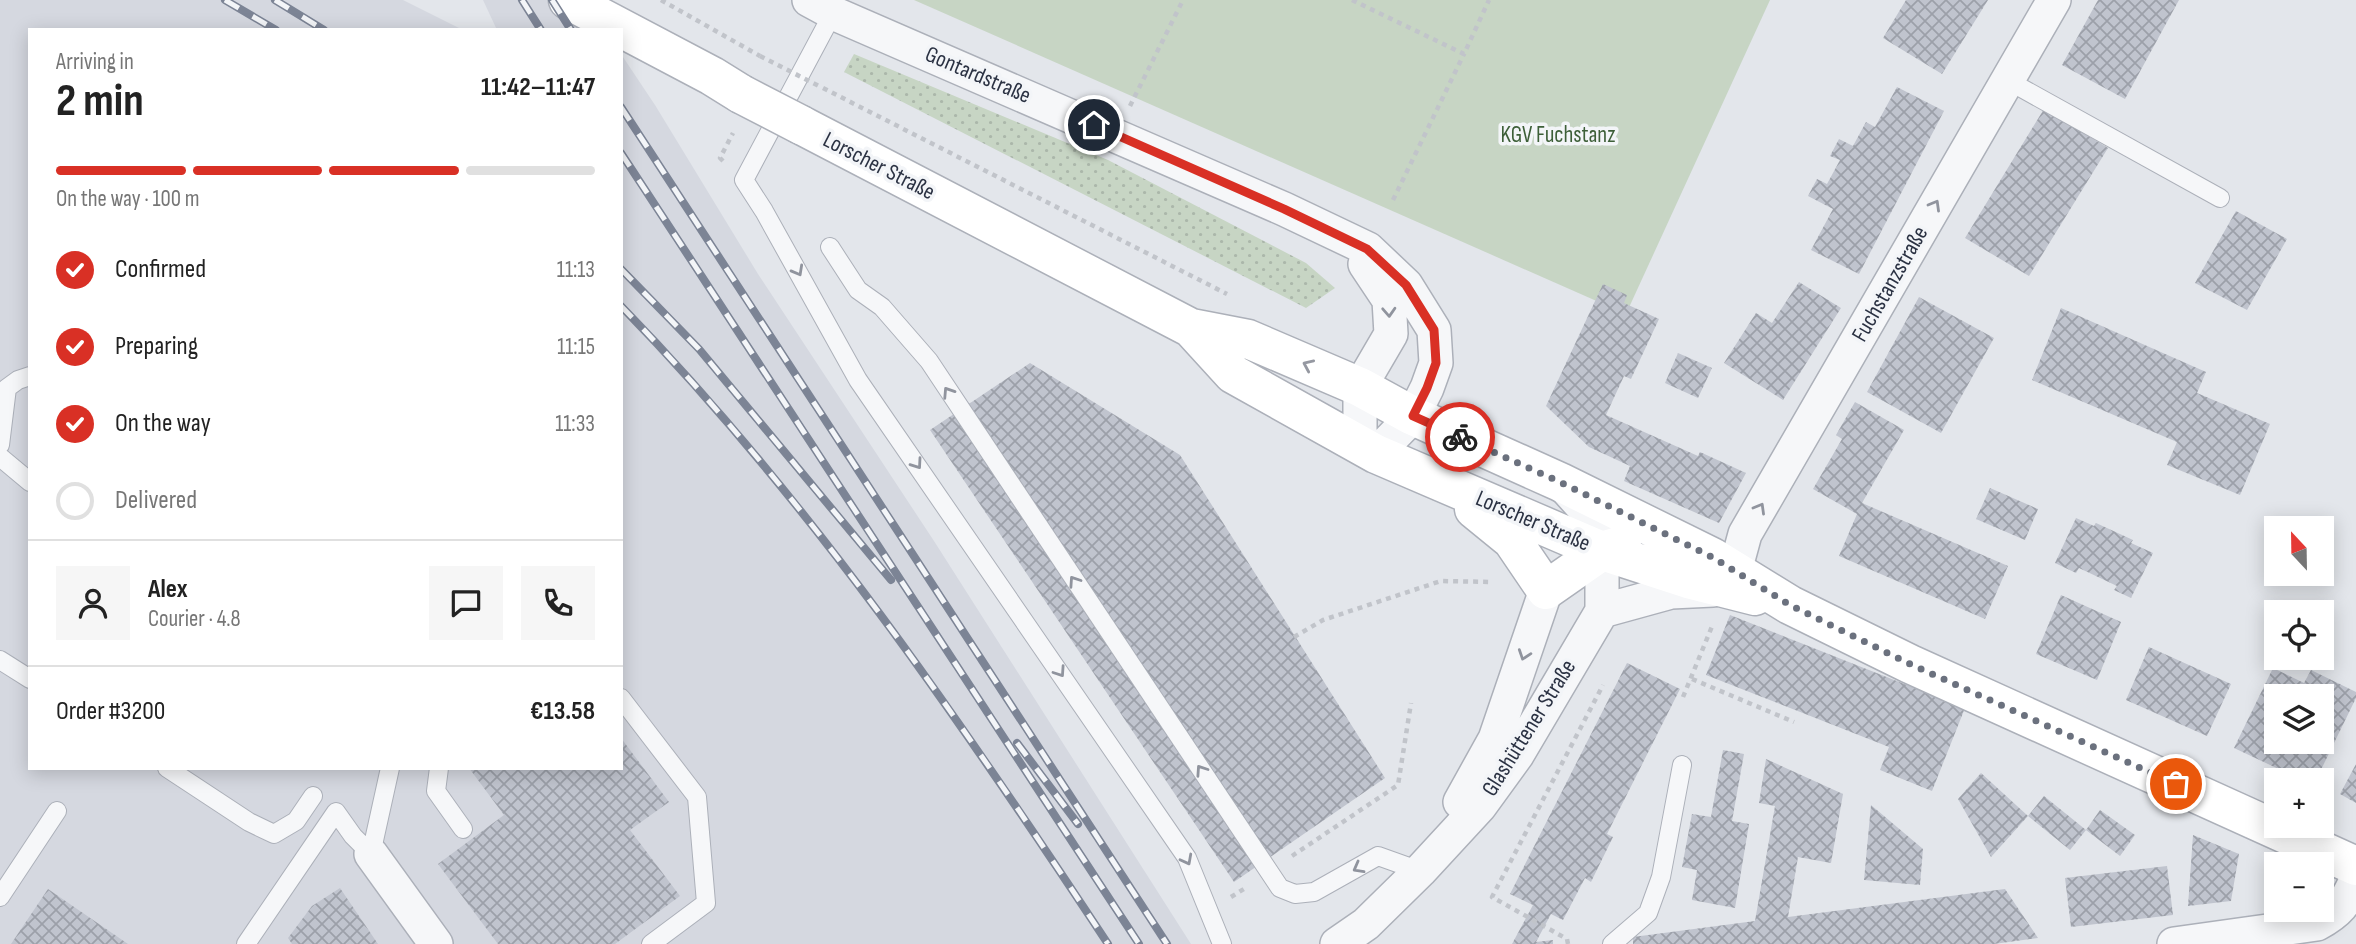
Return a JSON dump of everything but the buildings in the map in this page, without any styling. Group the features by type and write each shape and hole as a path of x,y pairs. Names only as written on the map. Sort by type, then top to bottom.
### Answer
{"main road":[{"name":"Lorscher Straße","path":"568,0 620,28"},
{"name":"Lorscher Straße","path":"623,30 1191,328 1248,339 1360,387 1413,416 1560,482 1688,546 1730,580"},
{"name":"Lorscher Straße","path":"1191,328 1233,374 1368,450 1602,551 1730,580 1790,605 2305,852"},
{"path":"1443,483 1512,540 1546,590 1602,551 1621,545 1645,541 1688,546"},
{"name":"Lorscher Straße","path":"2334,861 2356,866"}],"street":[{"name":"Fuchstanzstraße","path":"1730,580 1745,534 2054,0"},
{"name":"Gontardstraße","path":"821,7 1284,209 1367,249 1406,285 1434,330 1436,363 1413,416 1368,450"},
{"name":"Gontardstraße","path":"1340,236 1373,273 1389,300 1391,334 1360,387"},
{"path":"1360,387 1368,450"},
{"path":"1560,482 1590,515 1602,551 1602,611 1671,592 1730,580"},
{"name":"Glashüttener Straße","path":"1420,872 1495,739 1546,590"},
{"name":"Glashüttener Straße","path":"1337,944 1366,924 1420,872 1480,806 1517,755 1602,611"},
{"path":"370,854 436,944"},
{"path":"2174,944 2317,924 2335,914 2349,896 2356,880"}],"lane":[{"path":"821,7 744,180 858,380 1187,858 1222,944"},
{"path":"2007,80 2220,198"},
{"path":"830,247 858,290 882,307 929,361 1280,888 1295,894 1314,892 1378,856 1420,872"},
{"path":"0,445 7,388 28,377"},
{"path":"0,457 28,480"},
{"path":"0,660 28,678"},
{"path":"623,701 697,797 706,903 651,944"},
{"path":"1612,944 1648,913 1661,877 1682,765"},
{"path":"170,770 249,822 274,834 296,821 313,796"},
{"path":"370,854 390,770"},
{"path":"439,770 436,791 463,829"},
{"path":"0,898 57,811"},
{"path":"246,944 336,812 370,854"}],"path":[{"path":"661,0 821,87"},
{"path":"1126,114 1182,0"},
{"path":"1352,0 1464,54"},
{"path":"1394,200 1489,0"},
{"path":"1683,697 1730,580"},
{"path":"1294,637 1323,620 1441,581"},
{"path":"1568,944 1567,939 1492,897 1607,677"},
{"path":"1692,679 1794,722"},
{"path":"1287,859 1398,785 1411,703"},
{"path":"1210,912 1254,882"}],"shaded area":[{"path":"0,0 403,0 459,28 28,28 28,770 623,770 623,57 758,274 934,541 1191,944 0,944"},
{"path":"483,0 585,0 604,28 496,28"}],"green space":[{"name":"KGV Fuchstanz","path":"914,0 1770,0 1626,314"},
{"path":"854,54 1108,160 1306,263 1335,288 1306,308 844,72"}],"railway":[{"path":"225,0 273,28"},
{"path":"275,0 321,28"},
{"path":"522,0 540,28"},
{"path":"552,0 570,28"},
{"path":"623,110 1167,944"},
{"path":"623,156 1139,944"},
{"path":"623,271 699,349 891,580"},
{"path":"623,308 756,456 880,613 996,777 1108,944"},
{"path":"1017,743 1078,824"}],"way so far":[{"path":"1460,437 1560,482 1712,557 1790,605 1910,664 2176,784"}],"route":[{"path":"1094,125 1367,249 1406,285 1434,330 1436,363 1413,416 1460,437"}]}
